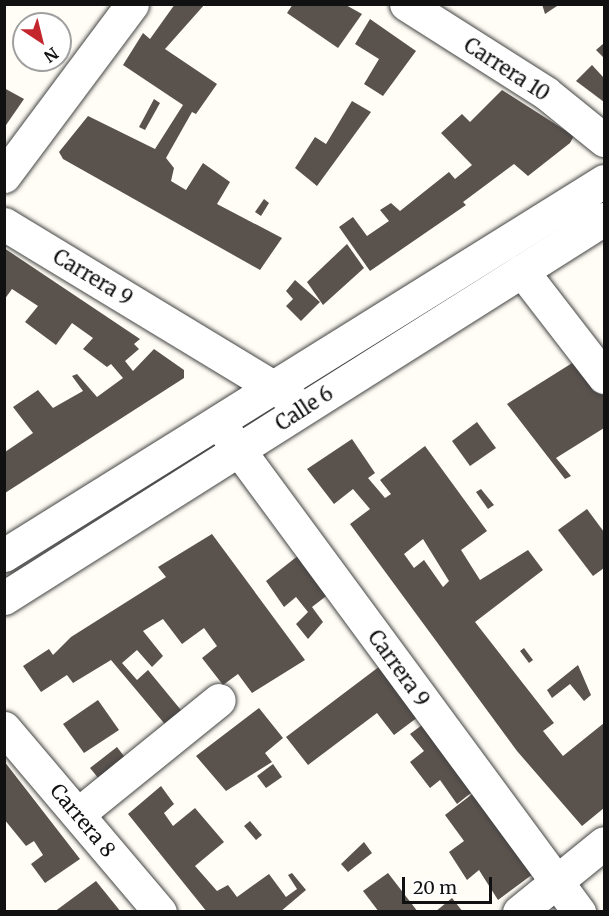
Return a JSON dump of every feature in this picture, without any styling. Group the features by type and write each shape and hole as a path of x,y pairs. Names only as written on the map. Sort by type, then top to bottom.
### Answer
{"street":[{"path":"4,176 132,4"},
{"name":"Carrera 10","path":"406,4 546,93 604,140"},
{"name":"Calle 6","path":"4,555 604,181"},
{"name":"Calle 6","path":"4,598 604,219"},
{"name":"Carrera 9","path":"4,224 275,385 304,407"},
{"path":"522,271 604,377"},
{"name":"Carrera 9","path":"218,423 579,912"},
{"path":"78,814 219,700"},
{"name":"Carrera 8","path":"4,728 160,912"},
{"path":"519,912 604,843"}],"building":[{"path":"175,4 205,4 165,49 217,84 196,114 192,112 166,158 174,168 171,181 186,190 203,163 230,182 217,204 282,238 260,270 63,159 59,152 88,116 155,149 183,105 123,65 143,33 150,39"},
{"path":"293,4 344,4 362,14 338,48 287,13"},
{"path":"542,4 560,4 545,14"},
{"path":"370,19 416,51 383,96 364,84 379,59 355,44"},
{"path":"604,43 604,58 596,50"},
{"path":"592,65 604,78 604,102 576,81"},
{"path":"4,88 24,99 4,128"},
{"path":"502,90 574,136 570,143 528,176 514,164 463,202 466,205 370,271 339,227 353,217 367,236 389,221 380,210 391,203 400,211 449,172 455,179 472,165 441,133 462,114 470,122"},
{"path":"154,99 160,103 145,130 139,127"},
{"path":"352,101 371,112 317,186 295,168 315,137 326,144"},
{"path":"264,199 269,203 261,216 255,212"},
{"path":"347,244 364,268 323,305 307,282"},
{"path":"4,248 140,339 134,344 139,349 125,361 133,371 154,349 184,370 184,378 5,493 5,452 33,433 13,407 38,390 53,408 83,391 72,376 77,374 97,397 123,378 111,364 107,367 83,349 93,338 72,323 56,345 25,322 38,306 12,289 4,300"},
{"path":"295,280 320,302 301,321 286,306 293,299 286,291"},
{"path":"577,360 604,385 604,428 556,458 571,476 565,479 507,404"},
{"path":"477,422 496,448 470,466 452,441"},
{"path":"352,439 375,473 368,478 385,498 391,494 380,480 425,446 487,531 461,550 480,580 528,550 543,570 475,622 554,723 543,731 563,756 604,723 604,808 582,826 517,751 350,524 370,509 353,489 334,504 307,469","holes":["423,539 449,581 443,587 424,560 414,568 404,554"]},
{"path":"481,489 494,505 488,509 476,492"},
{"path":"587,509 604,532 604,568 593,576 558,530"},
{"path":"212,534 305,660 252,693 238,674 223,685 202,658 217,646 204,628 182,644 163,619 143,631 163,656 152,667 137,650 122,663 137,680 148,670 185,715 169,729 111,660 73,683 67,675 41,692 23,666 49,649 53,655 71,637 166,577 158,567"},
{"path":"304,551 334,590 312,607 323,622 308,639 296,624 308,612 296,597 284,607 266,581"},
{"path":"524,648 533,660 529,663 520,651"},
{"path":"384,663 422,714 394,735 377,713 308,765 286,737"},
{"path":"578,665 591,695 584,701 570,684 552,698 547,690"},
{"path":"98,700 119,730 84,753 63,724"},
{"path":"259,708 283,738 265,753 272,762 226,791 196,756"},
{"path":"426,722 476,789 457,804 440,780 430,788 410,762 424,751 410,734"},
{"path":"117,747 130,764 104,785 90,768"},
{"path":"4,761 80,859 45,883 31,864 43,855 34,841 26,846 4,819"},
{"path":"273,764 282,777 266,788 257,776"},
{"path":"161,786 174,804 164,813 173,826 195,808 224,842 195,866 217,891 228,885 237,897 269,874 286,897 297,889 288,875 292,873 306,890 280,912 207,912 128,814"},
{"path":"480,788 533,874 498,900 479,870 467,880 449,852 464,841 445,815"},
{"path":"250,821 262,835 256,840 244,826"},
{"path":"364,842 372,853 348,872 341,864"},
{"path":"388,873 418,912 379,912 363,891"},
{"path":"96,881 121,912 54,912"},
{"path":"452,898 463,912 435,912"}]}
